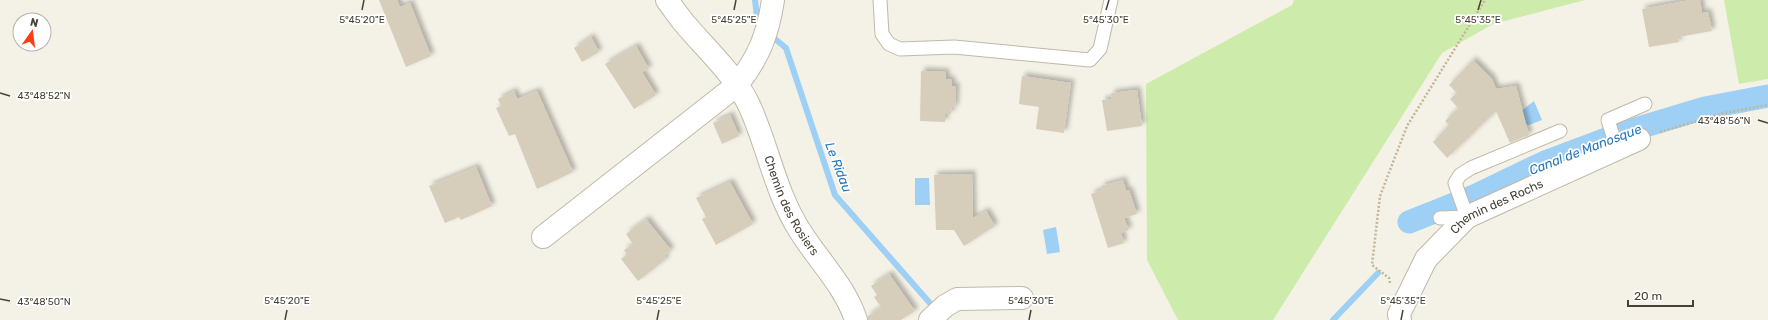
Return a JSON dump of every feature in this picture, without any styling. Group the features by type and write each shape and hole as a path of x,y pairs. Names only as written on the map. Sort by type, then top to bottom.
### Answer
{"street":[{"name":"Chemin des Rosiers","path":"667,0 685,24 737,85 757,124 785,203 800,230 841,288 856,320"},
{"path":"543,238 737,85 750,69 761,48 770,23 773,0"},
{"name":"Chemin des Rochs","path":"1400,320 1399,314 1426,259 1467,217 1639,139"},
{"path":"936,315 957,300 1022,298"}],"lane":[{"path":"880,0 882,34 889,44 900,49 954,48 1090,60 1100,49 1111,0"},
{"path":"1617,149 1608,120 1645,104"},
{"path":"1440,218 1467,217 1455,183 1460,175 1471,168 1560,131"}],"path":[{"path":"1388,278 1372,265 1380,196 1407,126 1485,0"},
{"path":"1639,139 1724,113 1768,105"}],"green space":[{"path":"1294,0 1585,0 1493,24 1442,53 1273,320 1178,320 1147,260 1146,84 1292,5"},
{"path":"1724,0 1768,0 1768,79 1739,84"}],"water":[{"path":"1534,101 1542,120 1529,125 1523,124 1521,111"},
{"path":"915,178 929,178 930,205 915,205"},
{"path":"1056,227 1060,252 1047,254 1043,230"}],"building":[{"path":"379,0 397,0 400,7 410,3 431,56 406,67"},
{"path":"1690,0 1700,0 1702,13 1708,12 1712,31 1678,37 1679,42 1649,47 1642,9"},
{"path":"591,37 599,52 582,62 574,48"},
{"path":"636,46 649,69 642,72 656,95 634,109 605,64"},
{"path":"1473,60 1492,79 1496,89 1516,86 1529,135 1510,143 1496,111 1447,158 1433,142 1449,125 1445,121 1458,108 1450,99 1457,93 1449,85"},
{"path":"921,71 946,72 946,79 952,80 952,86 956,86 955,108 952,108 951,114 945,114 945,122 920,121"},
{"path":"1022,76 1071,83 1064,133 1036,129 1039,107 1019,104"},
{"path":"1137,90 1142,126 1107,131 1102,100 1112,99 1111,93"},
{"path":"514,91 517,99 537,91 573,172 537,189 515,134 509,136 496,108 501,106 498,99"},
{"path":"730,115 739,136 722,144 713,123"},
{"path":"476,167 492,206 461,220 459,217 445,223 429,186"},
{"path":"972,174 973,218 986,211 995,226 964,246 954,230 936,230 934,175"},
{"path":"1123,180 1126,191 1129,190 1137,214 1124,218 1129,230 1121,233 1124,243 1108,248 1091,194 1102,190 1101,186"},
{"path":"730,182 753,224 716,245 702,219 706,217 696,198"},
{"path":"646,219 671,250 664,256 666,259 638,281 621,259 627,254 624,250 633,244 626,234"},
{"path":"889,274 915,311 901,320 868,320 868,316 881,307 874,297 877,295 871,286"}],"waterway":[{"name":"Le Ridau","path":"755,0 758,25 762,28"},
{"name":"Le Ridau","path":"769,34 786,48 835,195 936,310"},
{"name":"Canal de Manosque","path":"1409,222 1472,197 1545,162 1625,132 1705,108 1768,96"},
{"path":"1333,320 1378,273"}]}
